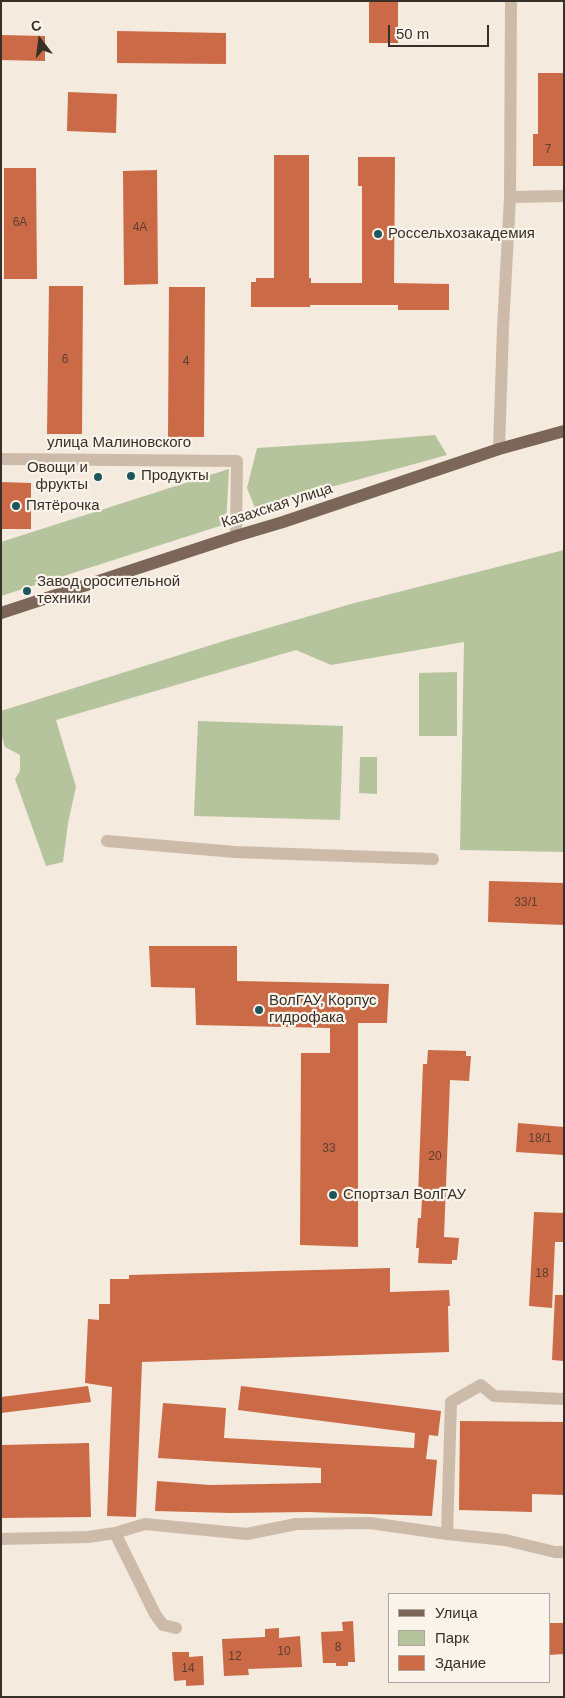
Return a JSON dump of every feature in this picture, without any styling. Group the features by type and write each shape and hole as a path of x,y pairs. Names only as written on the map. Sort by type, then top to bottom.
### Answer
{"main road":[{"name":"Казахская улица","path":"1,613 284,522 499,449 564,431"}],"street":[{"path":"499,449 510,197 511,1"},
{"path":"510,197 564,196"},
{"name":"улица Малиновского","path":"1,459 237,461 236,536"},
{"path":"107,841 235,852 433,859"},
{"path":"447,1534 451,1402 482,1385 494,1396 564,1400"},
{"path":"1,1539 88,1537 115,1533 145,1524 247,1534 296,1524 370,1523 506,1540 555,1552 564,1552"},
{"path":"115,1533 155,1614 163,1625 176,1628"}],"green space":[{"path":"435,435 447,455 255,508 247,488 257,448"},
{"path":"229,469 226,524 1,596 1,542"},
{"path":"564,550 564,852 460,850 464,642 331,665 296,650 56,720 76,787 68,823 63,862 46,866 15,779 20,771 20,755 5,747 1,733 1,711 227,640 351,604"},
{"path":"457,672 457,736 419,736 419,673"},
{"path":"198,721 343,726 340,820 194,816"},
{"path":"360,757 377,757 377,794 359,793"}],"building":[{"path":"369,1 398,1 398,43 369,43"},
{"path":"117,31 226,33 226,64 117,63"},
{"path":"1,35 45,36 45,61 1,60"},
{"path":"538,73 564,73 564,166 533,166 533,134 538,134"},
{"path":"68,92 117,94 116,133 67,131"},
{"path":"274,155 309,155 309,278 311,278 311,283 362,283 362,186 358,186 358,157 395,157 394,283 449,284 449,310 398,310 398,305 251,307 251,282 256,282 256,278 274,278"},
{"path":"4,168 36,168 37,279 4,279"},
{"path":"157,170 158,284 124,285 123,171"},
{"path":"49,286 83,286 82,434 47,434"},
{"path":"169,287 205,287 204,437 168,437"},
{"name":"Пятёрочка","path":"1,482 31,483 31,529 1,529"},
{"path":"489,881 564,883 564,925 488,922"},
{"path":"149,946 237,946 237,981 389,984 387,1023 358,1023 358,1247 300,1245 301,1053 330,1053 330,1028 196,1025 195,988 151,987"},
{"path":"428,1050 466,1051 466,1056 471,1056 469,1081 450,1080 444,1237 459,1238 457,1260 452,1260 452,1264 418,1263 419,1248 416,1248 418,1218 421,1218 422,1197 418,1196 423,1064 427,1064"},
{"path":"518,1123 564,1127 564,1155 516,1152"},
{"path":"534,1212 564,1213 564,1242 555,1242 552,1308 529,1306"},
{"path":"390,1268 390,1292 449,1290 449,1352 142,1362 136,1517 107,1516 112,1387 85,1383 88,1319 99,1320 99,1304 110,1304 110,1279 129,1279 129,1275"},
{"path":"555,1295 564,1295 564,1361 552,1360"},
{"path":"88,1386 91,1402 1,1413 1,1397"},
{"path":"241,1386 441,1411 438,1436 429,1435 426,1459 437,1460 432,1516 308,1512 231,1513 155,1511 157,1481 210,1485 321,1483 321,1468 158,1458 163,1403 226,1408 224,1438 414,1448 415,1433 238,1410"},
{"path":"460,1421 564,1422 564,1495 532,1494 532,1512 459,1510"},
{"path":"89,1443 91,1517 1,1518 1,1445"},
{"path":"353,1621 355,1662 348,1662 348,1666 336,1666 336,1663 323,1663 321,1632 343,1631 342,1622"},
{"path":"550,1623 564,1623 564,1654 550,1655"},
{"path":"279,1628 279,1638 300,1636 302,1667 248,1669 249,1675 224,1676 222,1639 265,1637 265,1629"},
{"path":"172,1652 189,1652 189,1657 203,1656 204,1685 186,1686 186,1680 174,1681"}],"place":[{"name":"Россельхозакадемия","path":"378,234"},
{"name":"Продукты","path":"131,476"},
{"name":"Овощи и фрукты","path":"98,477"},
{"name":"Пятёрочка","path":"16,506"},
{"name":"Завод оросительной техники","path":"27,591"},
{"name":"ВолГАУ, Корпус гидрофака","path":"259,1010"},
{"name":"Спортзал ВолГАУ","path":"333,1195"}]}
